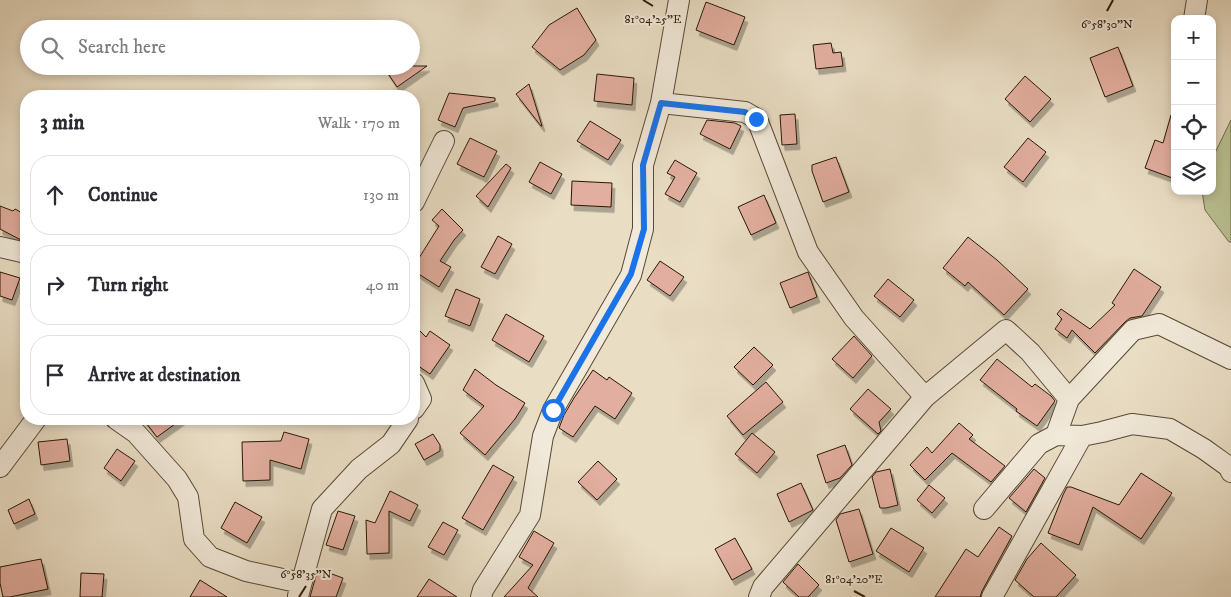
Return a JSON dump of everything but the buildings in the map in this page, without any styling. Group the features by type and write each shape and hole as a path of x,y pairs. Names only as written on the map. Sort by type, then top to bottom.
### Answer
{"street":[{"path":"481,597 483,590 530,515 543,436 553,410 631,274 644,229 643,165 661,103 679,0"},
{"path":"1195,15 1197,0"},
{"path":"661,103 745,112 756,119 808,252 854,318 926,396"},
{"path":"420,190 444,141"},
{"path":"0,247 20,252"},
{"path":"1056,436 1069,399 1133,330 1159,324 1231,359"},
{"path":"759,597 763,587 926,396 1006,330 1030,352 1069,399"},
{"path":"984,509 1039,444 1056,436 1082,436 1132,424 1170,429 1204,449 1229,467 1231,472"},
{"path":"0,467 32,425"},
{"path":"125,425 136,433 177,479 188,497 194,538 210,557 299,590 322,509 359,469 391,444 404,425"},
{"path":"992,597 1082,436"}],"green space":[{"path":"1231,120 1231,242 1229,242 1205,210 1203,195 1216,195 1216,151"}],"route":[{"path":"553,410 631,274 644,229 643,165 661,103 745,112 756,119"}]}
